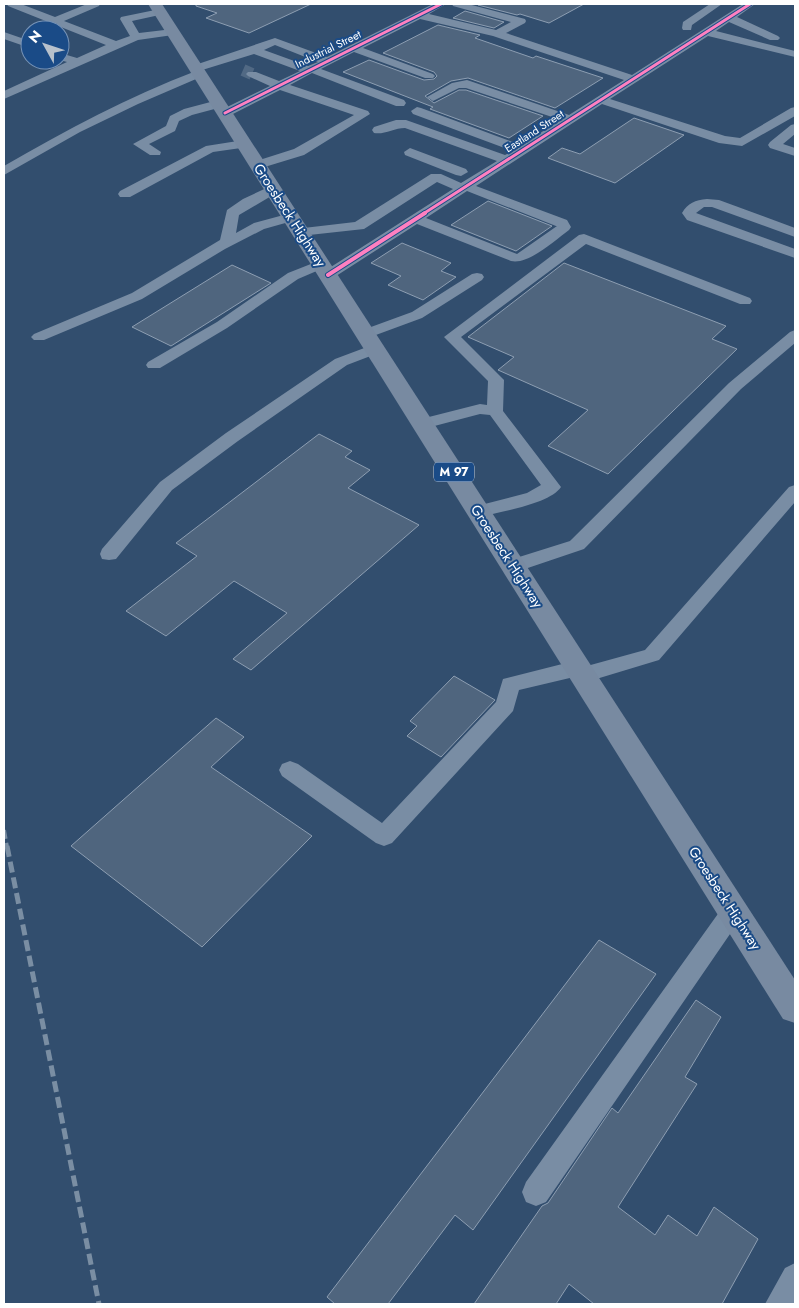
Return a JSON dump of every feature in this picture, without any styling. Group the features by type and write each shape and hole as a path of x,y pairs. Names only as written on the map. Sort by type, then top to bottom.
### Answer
{"main road":[{"name":"Groesbeck Highway","path":"158,8 733,911 791,993"}],"street":[{"path":"12,4 52,20"},
{"path":"57,20 95,4"},
{"name":"Industrial Street","path":"155,152 139,144 171,128 174,119 181,115 222,108 278,85 441,4"},
{"path":"457,4 521,21 497,34"},
{"path":"718,4 688,24 684,31 706,32 795,54"},
{"path":"731,4 747,6"},
{"name":"Eastland Street","path":"154,365 222,325 293,276 324,269 414,218 747,6"},
{"path":"136,37 126,19 158,8"},
{"path":"419,15 497,34 634,79"},
{"path":"729,18 766,35 795,44"},
{"path":"70,27 115,45"},
{"path":"4,95 136,37 173,32"},
{"path":"4,35 20,41"},
{"path":"4,171 76,129 222,60 275,42 327,61"},
{"path":"352,48 429,76"},
{"path":"254,50 400,103"},
{"path":"657,51 671,55"},
{"path":"70,60 77,62"},
{"path":"222,60 236,67"},
{"path":"252,74 278,85 364,114 299,152 258,166"},
{"path":"433,97 456,85 467,84 570,119"},
{"path":"600,100 723,140 742,142 795,111"},
{"path":"417,111 522,150"},
{"path":"378,130 396,124 406,124 506,160"},
{"path":"795,128 774,145 795,152"},
{"path":"125,194 210,150 244,144"},
{"path":"410,152 477,178"},
{"path":"39,337 137,296 227,242 259,226 296,224 359,226 436,176 562,223 564,227 522,257 516,258 414,218"},
{"path":"227,242 232,213 273,189"},
{"path":"795,233 706,202 697,204 689,213 692,216 795,254"},
{"path":"479,511 533,497 552,487 495,411 496,380 452,337 584,238 745,301"},
{"path":"109,554 166,486 232,437 370,342 417,316 477,277"},
{"path":"513,566 577,544 735,386 795,334"},
{"path":"423,424 480,409 495,411"},
{"path":"290,770 384,836 506,705 510,684 652,655 795,491"},
{"path":"536,1192 733,911"},
{"path":"780,1304 795,1278"}],"building":[{"path":"196,4 311,4 249,33 206,18 217,13 196,6"},
{"path":"584,4 549,23 520,14 517,15 478,5"},
{"path":"465,11 504,22 494,28 453,18"},
{"path":"438,25 480,35 475,38 533,58 536,56 603,78 555,108 468,78 451,81 425,96 434,103 459,90 466,90 543,116 509,138 430,109 433,107 343,72 369,60 424,80 434,79 437,76 434,72 383,53"},
{"path":"634,118 684,135 615,183 548,158 562,148 580,154"},
{"path":"488,201 552,226 516,251 451,225"},
{"path":"402,243 451,263 441,271 456,277 423,300 388,285 401,276 371,263"},
{"path":"564,263 726,326 712,339 737,349 608,474 548,446 588,410 498,370 514,357 468,337"},
{"path":"232,265 271,283 171,346 132,327"},
{"path":"319,434 352,451 345,457 370,470 348,488 419,525 251,670 233,659 287,613 234,581 166,636 126,611 197,556 176,543"},
{"path":"454,676 495,700 441,757 407,736 417,726 410,721"},
{"path":"216,718 244,737 211,767 312,836 202,947 71,846"},
{"path":"599,940 656,974 473,1230 455,1215 388,1304 335,1304 327,1297"},
{"path":"696,1000 721,1017 685,1077 697,1084 618,1207 655,1235 668,1215 697,1236 714,1207 758,1239 722,1304 594,1304 569,1284 556,1304 474,1304 542,1206 548,1203 612,1108 618,1113"}],"tunnel":[{"path":"243,70 252,74"}],"railway":[{"path":"4,830 7,847"},
{"path":"7,846 99,1304"}],"cycle path":[{"path":"225,113 441,4"},
{"path":"328,275 750,4"}]}
